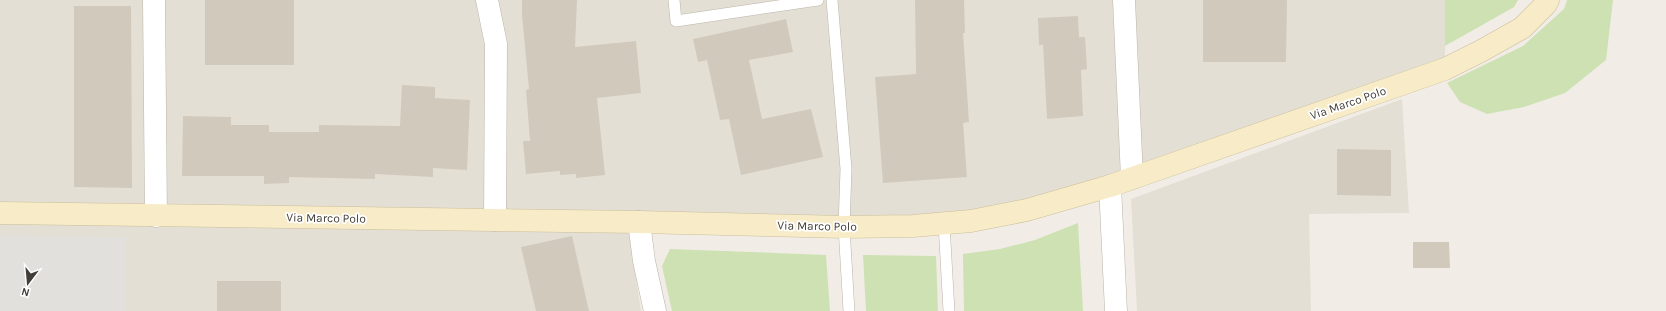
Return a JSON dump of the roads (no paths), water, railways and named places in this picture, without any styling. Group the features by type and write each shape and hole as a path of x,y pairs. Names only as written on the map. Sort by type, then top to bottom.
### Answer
{"street":[{"path":"154,0 156,216"},
{"path":"486,0 496,44 495,220"},
{"path":"1124,0 1132,178"},
{"name":"Via Marco Polo","path":"0,214 639,222 844,227 913,226 971,221 1027,210 1110,186 1445,68 1481,51 1522,28 1546,4 1548,0"},
{"path":"1110,186 1116,311"},
{"path":"639,222 644,261 654,311"}],"lane":[{"path":"674,0 676,21 818,0"},
{"path":"832,0 846,169 844,227 849,311"},
{"path":"944,224 949,311"}]}
